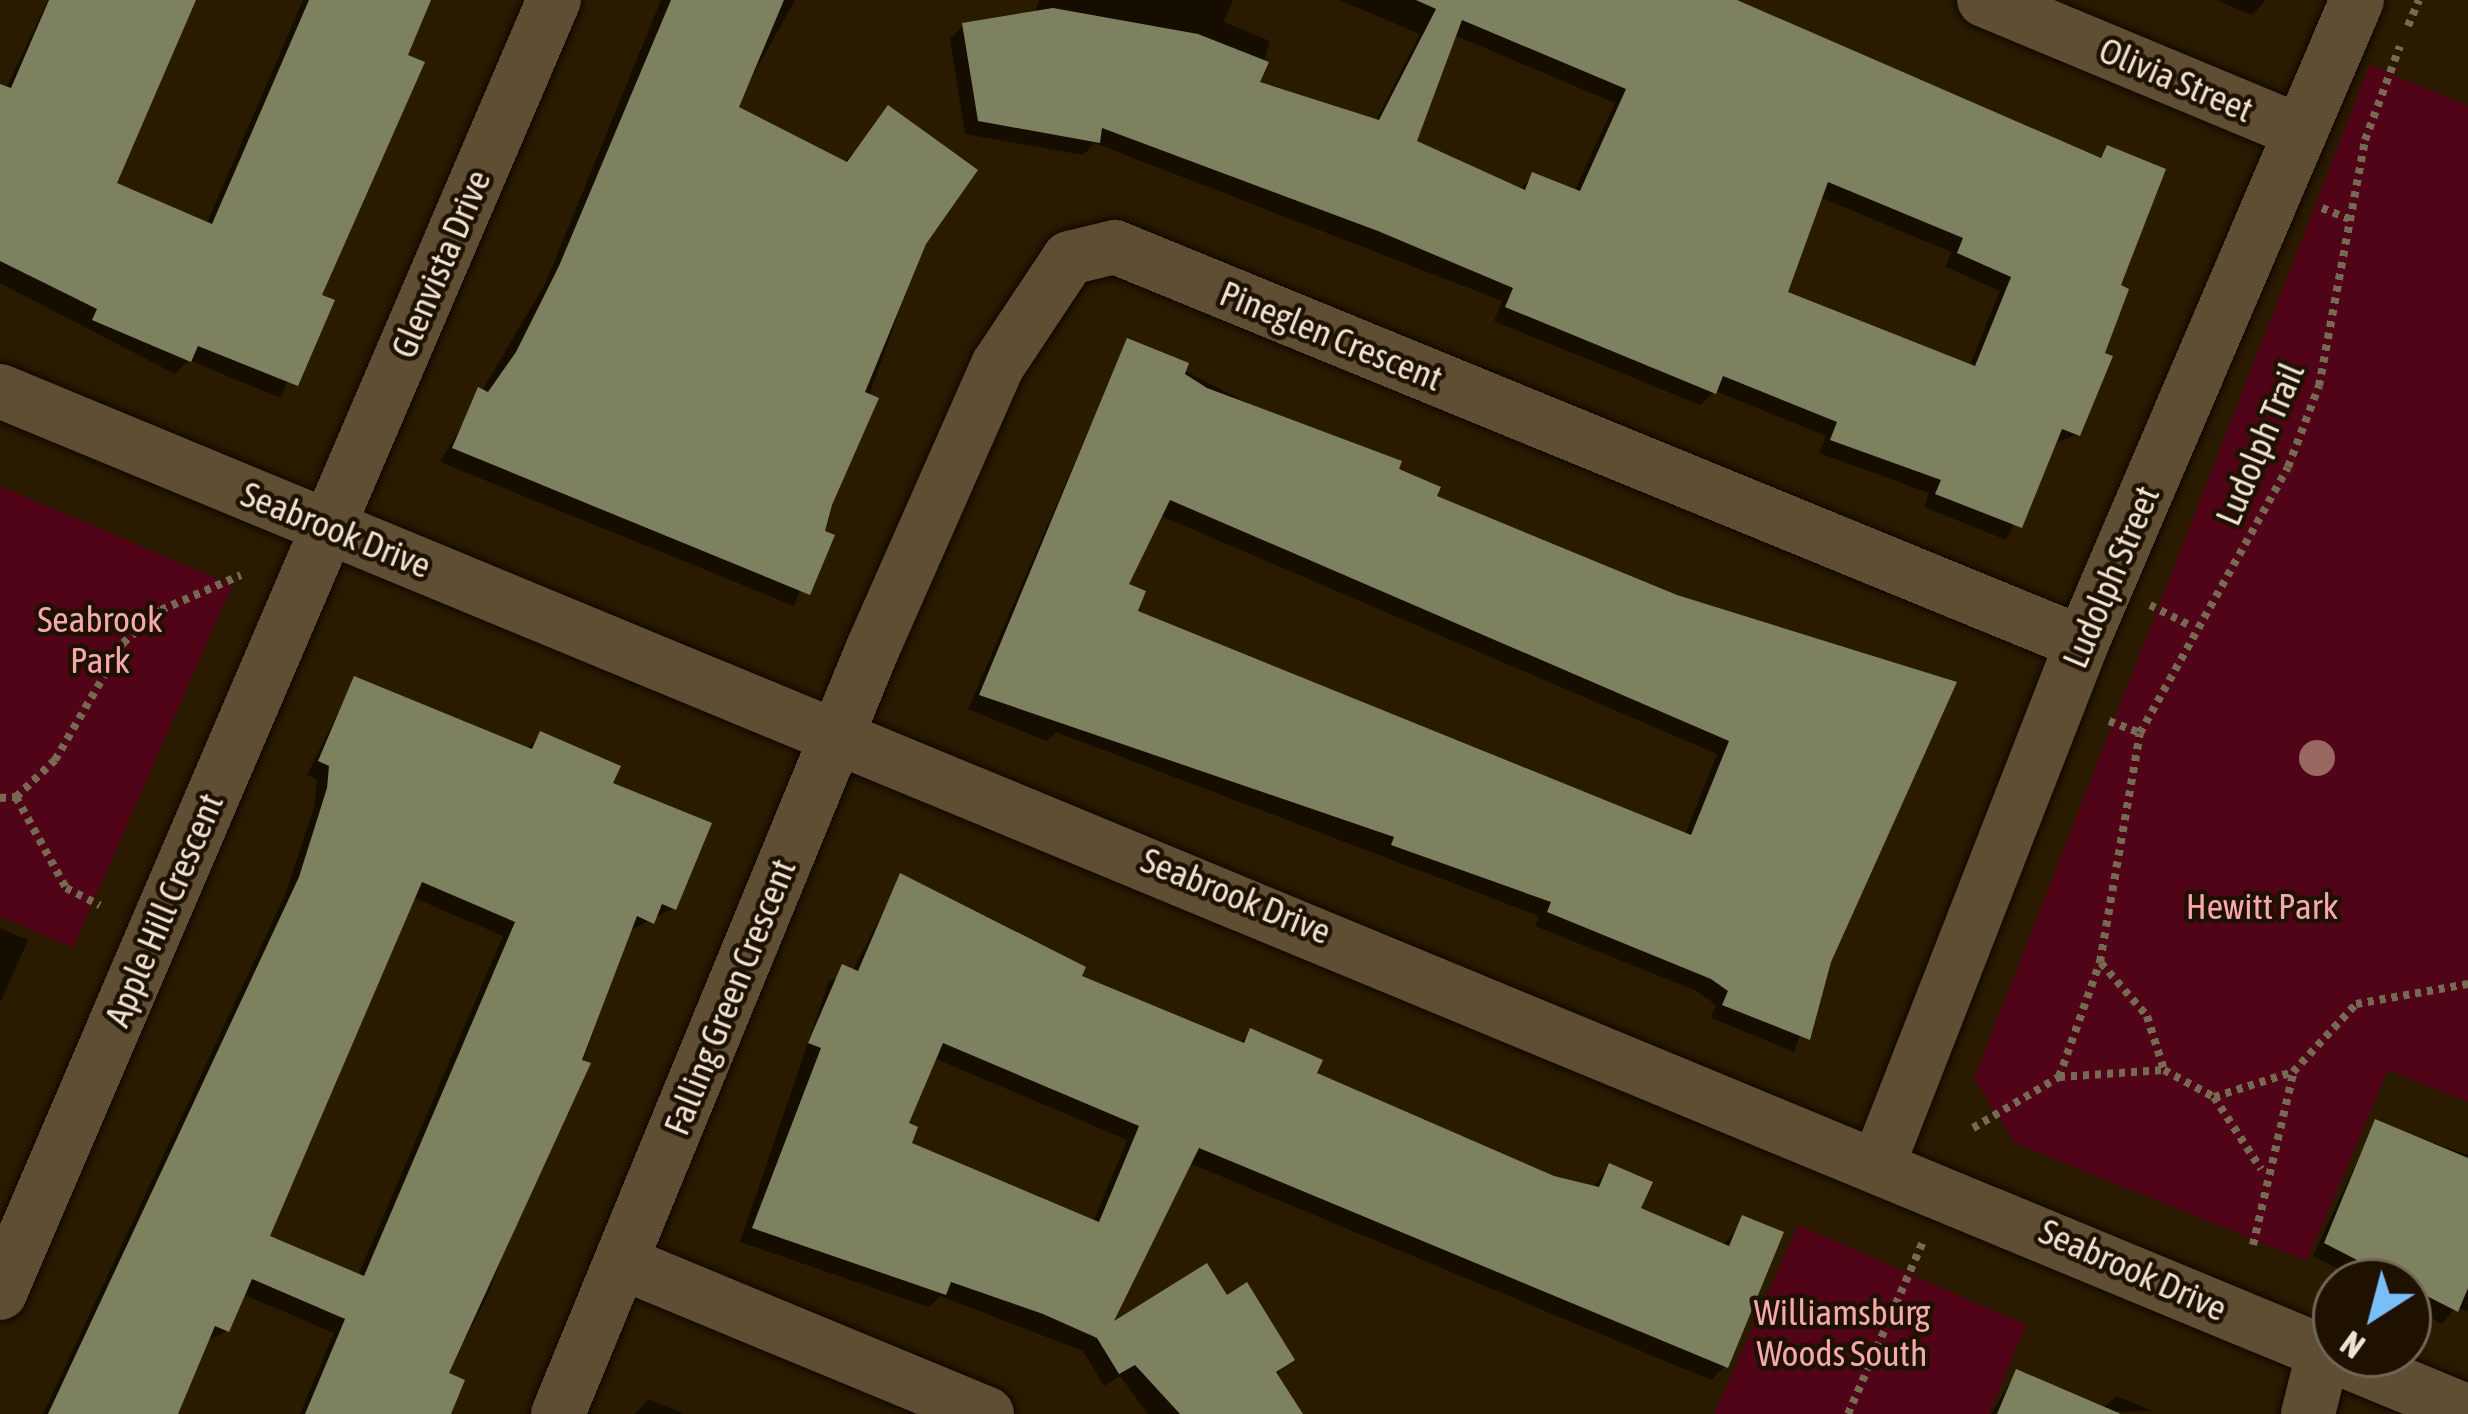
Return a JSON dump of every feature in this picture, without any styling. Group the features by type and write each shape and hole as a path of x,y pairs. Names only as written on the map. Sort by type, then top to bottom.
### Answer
{"street":[{"name":"Glenvista Drive","path":"328,527 554,0"},
{"name":"Olivia Street","path":"1984,0 2301,132"},
{"name":"Ludolph Street","path":"1880,1160 2082,644 2357,0"},
{"name":"Pineglen Crescent","path":"836,731 1038,291 1069,258 1115,247 2082,644"},
{"name":"Seabrook Drive","path":"0,391 1880,1160 2312,1349"},
{"name":"Apple Hill Crescent","path":"0,1293 328,527"},
{"name":"Falling Green Crescent","path":"558,1414 836,731"},
{"path":"623,1263 987,1414"},
{"path":"2308,1414 2318,1378"},
{"name":"Seabrook Drive","path":"2384,1378 2468,1412"}],"path":[{"name":"Ludolph Trail","path":"2059,1077 2100,962 2140,733 2192,626 2288,467 2319,386 2348,219 2419,0"},
{"path":"2311,203 2348,219"},
{"path":"0,798 16,797 55,760 122,643 161,610 241,575"},
{"path":"2144,602 2192,626"},
{"path":"2096,716 2140,733"},
{"path":"16,797 66,888 100,905"},
{"path":"2100,962 2147,1016 2164,1070"},
{"path":"2253,1245 2262,1170 2293,1072 2356,1004 2468,984"},
{"path":"1973,1128 2059,1077 2164,1070 2214,1097 2262,1170"},
{"path":"2214,1097 2293,1072"},
{"path":"1849,1414 1929,1227"}],"green space":[{"name":"Hewitt Park","path":"2370,65 2468,106 2468,1102 2388,1070 2307,1261 2015,1143 1974,1079"},
{"name":"Seabrook Park","path":"0,486 232,585 73,948 0,916"},
{"name":"Williamsburg Woods South","path":"1798,1225 2026,1325 1989,1414 1714,1414"}],"building":[{"path":"49,0 196,0 117,183 212,224 309,0 431,0 408,55 425,62 322,295 335,300 298,386 198,346 191,362 92,320 97,309 0,261 0,84 11,88"},
{"path":"671,0 784,0 739,107 847,162 888,105 978,170 926,244 865,392 879,398 832,505 825,531 835,535 810,595 452,448 478,387 488,392 516,352 559,266"},
{"path":"1416,0 1737,0 2101,158 2107,145 2166,169 2121,285 2129,289 2105,353 2113,356 2080,436 2062,429 2022,528 1935,494 1941,480 1830,440 1837,422 1723,376 1716,394 1505,307 1513,288 1378,231 1102,128 1100,143 978,121 962,23 1053,8 1198,34 1269,62 1260,82 1379,120 1436,9","holes":["1462,20 1626,89 1580,191 1532,172 1525,190 1417,141","1828,182 1963,238 1957,253 2011,277 1975,366 1788,292"]},
{"path":"1127,338 1189,363 1185,374 1207,388 1402,461 1399,469 1441,487 1437,496 1677,595 1957,682 1831,962 1810,1040 1722,1005 1728,991 1711,979 1547,912 1551,902 1391,845 1394,837 979,695","holes":["1170,500 1729,741 1691,835 1138,611 1146,591 1129,584"]},
{"path":"354,676 532,749 540,731 621,766 613,783 712,823 676,910 662,904 654,924 637,916 582,1060 591,1063 449,1373 465,1380 451,1414 305,1414 345,1319 252,1279 229,1332 215,1326 178,1414 48,1414 299,877 327,788 329,766 318,761","holes":["422,882 515,922 364,1276 270,1236"]},
{"path":"900,873 1086,967 1082,976 1244,1043 1250,1028 1323,1060 1317,1073 1554,1176 1599,1187 1609,1163 1653,1182 1641,1208 1729,1246 1742,1215 1784,1232 1728,1368 1199,1148 1114,1321 1207,1263 1227,1295 1247,1282 1295,1360 1276,1372 1303,1414 1180,1414 1135,1365 1119,1374 1097,1338 1043,1314 951,1282 946,1295 752,1228 821,1048 808,1043 842,964 858,971","holes":["943,1043 1139,1126 1099,1222 912,1143 918,1127 909,1123"]},
{"path":"2375,1119 2468,1158 2468,1288 2458,1312 2432,1299 2432,1258 2353,1258 2324,1243"},
{"path":"2016,1369 2121,1414 1997,1414"}]}
